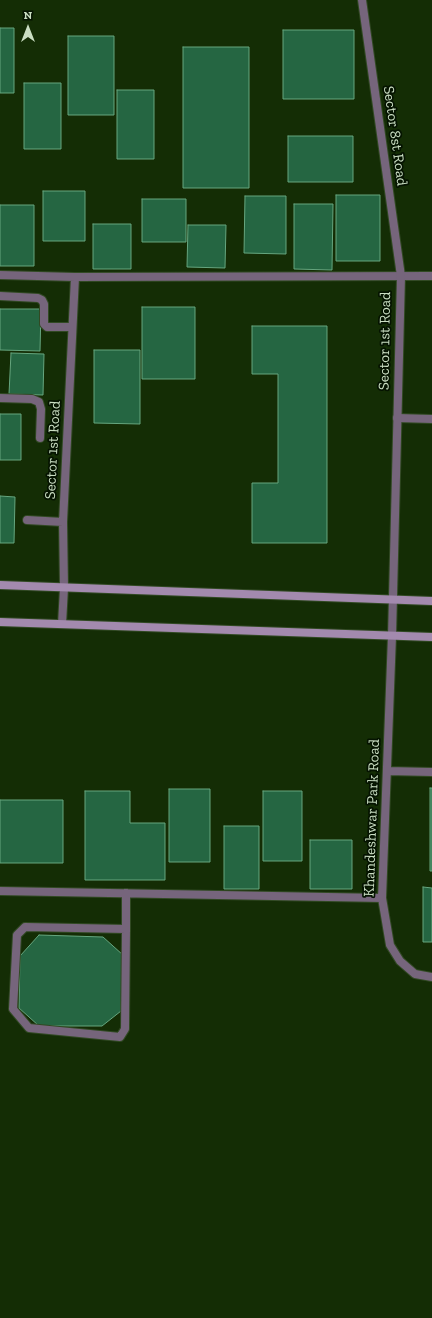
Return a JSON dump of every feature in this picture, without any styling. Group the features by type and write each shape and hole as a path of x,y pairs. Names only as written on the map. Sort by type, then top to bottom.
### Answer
{"main road":[{"path":"0,585 432,601"},
{"path":"0,622 432,637"}],"street":[{"name":"Sector 8st Road","path":"362,0 401,276"},
{"name":"Sector 1st Road","path":"0,275 75,277 401,276 392,636"},
{"path":"401,276 432,276"},
{"name":"Sector 1st Road","path":"62,624 64,588 63,522 75,277"},
{"path":"0,296 38,298 42,300 44,304 44,324 47,327 72,328"},
{"path":"0,398 32,399 39,402 41,409 40,438"},
{"path":"397,418 432,419"},
{"path":"27,520 63,522"},
{"name":"Khandeshwar Park Road","path":"392,636 382,898 390,945 400,961 415,974 432,976"},
{"path":"387,771 432,772"},
{"path":"0,891 382,898"},
{"path":"126,893 126,929 126,1029 120,1037 29,1028 12,1009 18,935 25,927 126,929"}],"building":[{"path":"0,28 14,28 14,93 0,93"},
{"path":"283,30 354,30 354,99 283,99"},
{"path":"68,36 114,36 114,115 68,115"},
{"path":"183,47 249,47 249,188 183,188"},
{"path":"24,83 61,83 61,149 24,149"},
{"path":"117,90 154,90 154,159 117,159"},
{"path":"288,136 353,136 353,182 288,182"},
{"path":"43,191 85,191 85,241 43,241"},
{"path":"336,195 380,195 380,261 336,261"},
{"path":"245,196 286,196 286,254 244,253"},
{"path":"142,199 186,199 186,242 142,242"},
{"path":"294,204 333,204 332,270 294,269"},
{"path":"0,205 34,205 34,266 0,266"},
{"path":"93,224 131,224 131,269 93,269"},
{"path":"188,225 226,225 225,268 187,267"},
{"path":"142,307 195,307 195,379 142,379"},
{"path":"0,309 41,309 40,351 0,350"},
{"path":"252,326 327,326 327,543 252,543 252,483 278,483 278,374 252,374"},
{"path":"94,350 140,350 140,424 94,423"},
{"path":"11,353 44,354 43,395 9,394"},
{"path":"0,414 21,414 21,460 0,460"},
{"path":"0,496 15,497 14,543 0,543"},
{"path":"430,788 432,788 432,871 430,871"},
{"path":"169,789 210,789 210,862 169,862"},
{"path":"85,791 130,791 130,823 165,823 165,880 85,880"},
{"path":"263,791 302,791 302,861 263,861"},
{"path":"0,800 63,800 63,863 0,863"},
{"path":"224,826 259,826 259,889 224,889"},
{"path":"310,840 352,840 352,889 310,889"},
{"path":"423,887 432,888 432,942 423,942"},
{"path":"39,935 103,937 123,955 121,1011 102,1026 39,1026 19,1008 20,956"}]}
